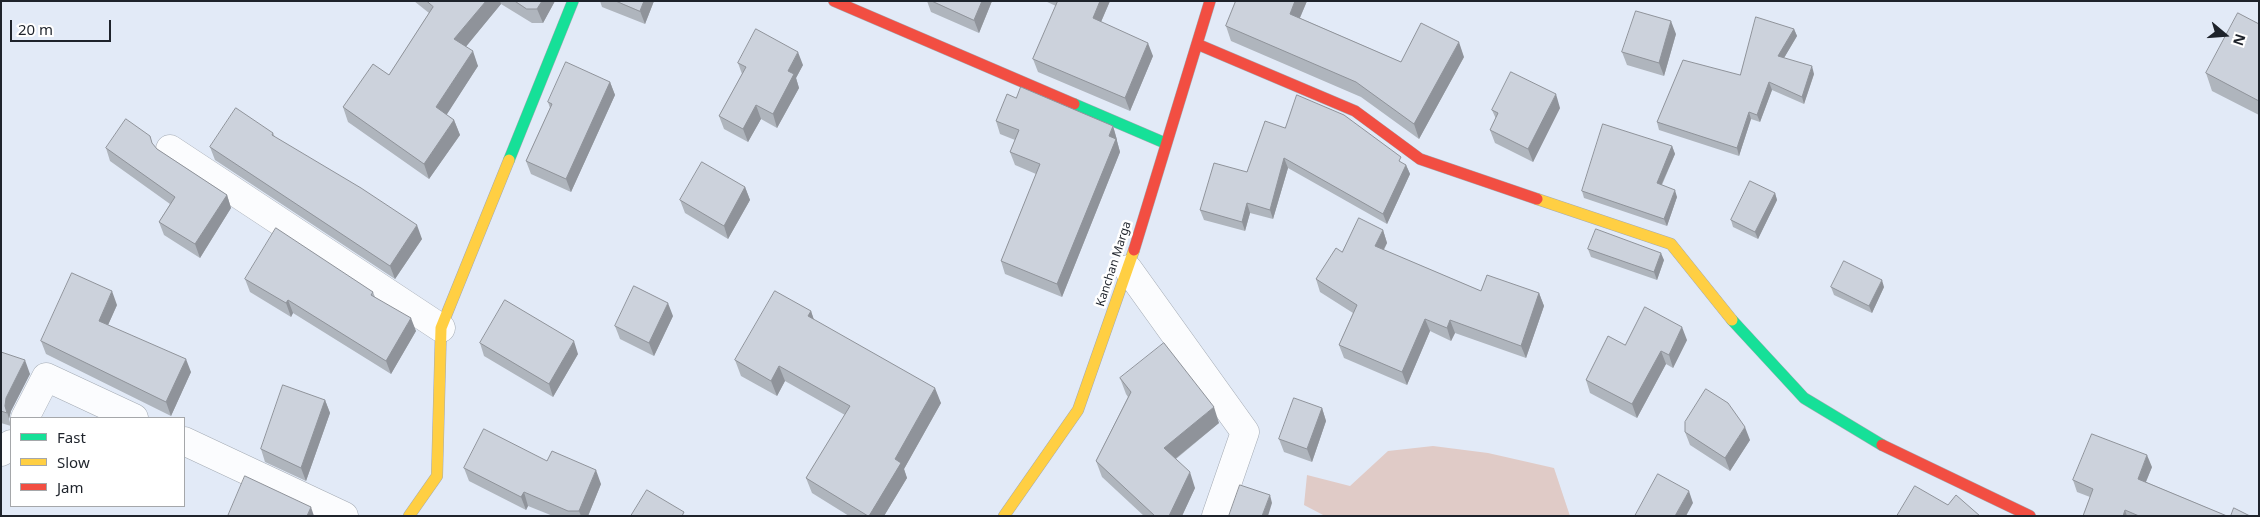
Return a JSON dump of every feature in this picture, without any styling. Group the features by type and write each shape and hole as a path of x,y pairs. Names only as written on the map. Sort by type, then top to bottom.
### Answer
{"street":[{"path":"409,516 437,476 441,328 573,1"},
{"path":"834,1 1165,143"},
{"name":"Kanchan Marga","path":"1004,516 1022,493 1078,410 1128,269 1210,1"},
{"path":"1197,44 1355,111 1420,159 1671,244 1726,313 1804,398 1896,453 2030,516"},
{"path":"170,149 441,328"},
{"path":"1128,269 1245,432 1216,516"},
{"path":"26,417 46,377 132,417"},
{"path":"185,441 344,516"}],"shaded area":[{"path":"1433,446 1488,453 1554,468 1570,516 1325,516 1304,505 1307,475 1350,486 1388,451"}],"building":[{"path":"427,1 486,1 454,39 473,51 436,107 454,120 424,164 343,107 373,64 389,75 433,7"},
{"path":"515,1 542,1 537,9 527,9"},
{"path":"616,1 644,1 640,11"},
{"path":"932,1 982,1 974,20"},
{"path":"1058,1 1100,1 1093,18 1148,43 1125,98 1033,59"},
{"path":"1236,1 1295,1 1290,14 1401,62 1421,23 1459,42 1414,124 1356,82 1226,26"},
{"path":"1636,11 1671,21 1659,63 1622,52"},
{"path":"2238,13 2259,24 2259,101 2206,73"},
{"path":"1756,17 1794,29 1778,56 1812,66 1802,97 1769,82 1757,115 1749,112 1737,148 1657,122 1683,60 1740,75"},
{"path":"756,29 798,52 788,71 794,74 773,114 756,105 743,129 719,116 746,67 738,63"},
{"path":"566,62 610,82 566,179 526,161 552,104 548,102"},
{"path":"1511,72 1556,94 1528,149 1490,130 1498,113 1492,110"},
{"path":"1021,87 1113,126 1109,136 1116,139 1057,284 1001,261 1040,164 1010,152 1019,130 996,121 1007,94 1016,98"},
{"path":"1297,95 1344,115 1401,157 1399,161 1406,165 1383,214 1284,158 1270,210 1247,203 1242,222 1200,210 1214,163 1247,172 1265,121 1285,128"},
{"path":"236,108 273,133 272,135 361,188 417,225 390,266 210,147"},
{"path":"126,119 150,136 152,143 157,149 227,195 195,244 159,222 175,197 106,148"},
{"path":"1603,124 1672,146 1657,183 1675,190 1664,219 1582,191"},
{"path":"702,162 745,187 724,226 680,200"},
{"path":"1750,181 1775,193 1755,232 1731,220"},
{"path":"1359,218 1383,230 1375,246 1481,291 1487,275 1539,293 1521,346 1450,320 1447,328 1425,319 1402,372 1339,345 1357,305 1316,279 1336,248 1342,252"},
{"path":"276,228 373,292 371,295 411,318 386,361 288,300 286,303 245,279"},
{"path":"1596,229 1661,253 1654,272 1588,249"},
{"path":"1844,261 1882,280 1869,306 1831,287"},
{"path":"72,273 112,291 99,321 186,359 166,402 41,341"},
{"path":"634,286 668,303 649,343 615,326"},
{"path":"775,291 811,311 808,316 935,388 895,459 901,463 869,516 806,478 850,406 779,366 771,381 735,360"},
{"path":"505,300 574,341 549,384 480,343"},
{"path":"1645,307 1682,327 1669,355 1661,351 1632,404 1586,380 1608,336 1625,345"},
{"path":"1164,343 1214,407 1164,448 1190,472 1169,516 1155,516 1096,461 1131,392 1120,378"},
{"path":"1,352 25,360 6,398 5,406 7,413 1,411"},
{"path":"283,385 325,400 301,468 261,449"},
{"path":"1706,389 1728,403 1745,427 1725,458 1685,432 1685,422"},
{"path":"1294,398 1322,408 1307,449 1279,439"},
{"path":"484,429 547,461 552,451 596,470 579,511 568,511 524,492 521,497 464,468"},
{"path":"2092,434 2147,455 2138,479 2227,516 2139,516 2125,510 2123,516 2083,516 2093,489 2073,480"},
{"path":"1658,474 1689,491 1675,516 1635,516"},
{"path":"245,476 311,507 307,516 228,516"},
{"path":"1240,485 1270,495 1262,516 1229,516"},
{"path":"1915,486 1948,505 1956,495 1980,516 1897,516"},
{"path":"647,490 684,512 682,516 631,516"},
{"path":"2234,508 2250,516 2231,516"}],"traffic: fast":[{"path":"509,160 573,1"},
{"path":"1074,104 1165,143"},
{"path":"1732,320 1804,398 1882,445"}],"traffic: slow":[{"path":"409,516 437,476 441,328 509,160"},
{"path":"1537,199 1671,244 1732,320"},
{"path":"1004,516 1078,410 1134,250"}],"traffic: jam":[{"path":"834,1 1074,104"},
{"path":"1134,250 1210,1"},
{"path":"1197,44 1355,111 1420,159 1537,199"},
{"path":"1882,445 2030,516"}]}
